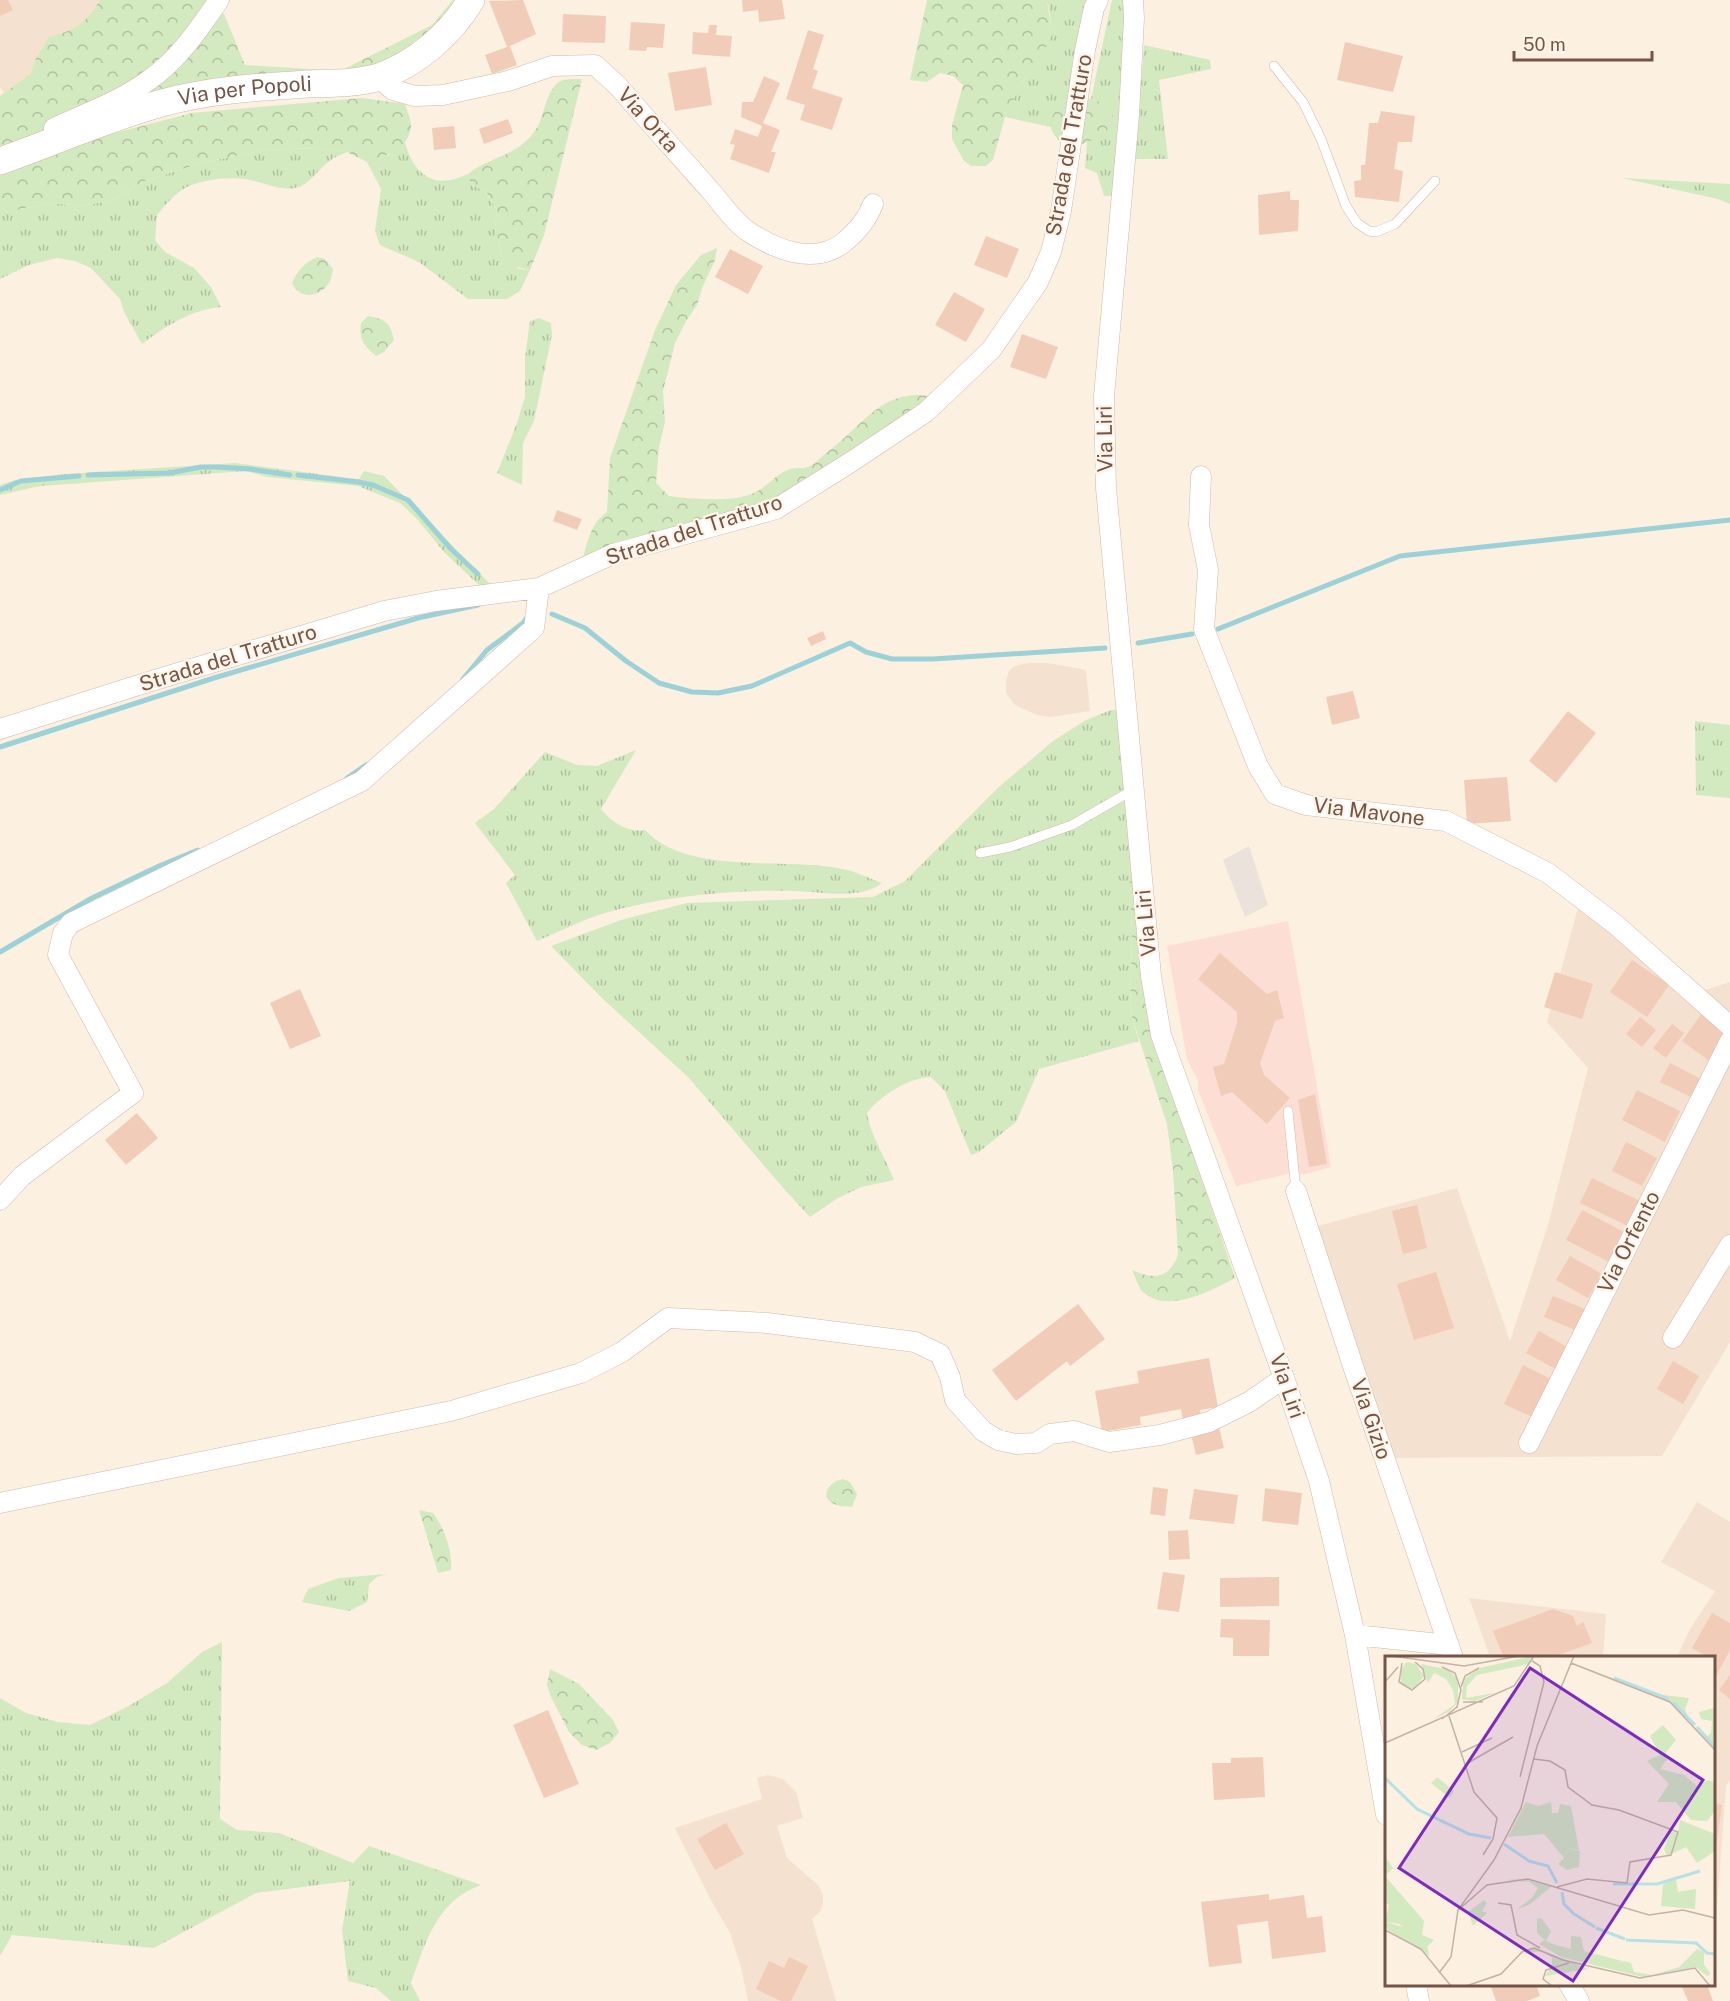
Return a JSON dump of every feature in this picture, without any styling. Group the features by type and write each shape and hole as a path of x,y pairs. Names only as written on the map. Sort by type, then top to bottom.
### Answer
{"main road":[{"name":"Via per Popoli","path":"9,158 131,113 172,101 261,87 354,82 378,77 420,55 441,38 471,0"}],"street":[{"path":"9,158 28,140 114,100 149,80 171,62 198,31 219,0"},
{"name":"Strada del Tratturo","path":"0,729 384,611 436,601 539,588 613,554 776,509 926,412 990,350 1038,282 1051,252 1061,211 1085,50 1094,8 1098,0"},
{"name":"Via Liri","path":"1133,0 1129,115 1104,396 1106,488 1151,976 1161,1035 1319,1481 1355,1635 1385,1809"},
{"name":"Via Orta","path":"378,77 393,90 415,96 442,95 508,81 552,66 595,65 618,86 744,228 779,249 801,254 821,254 838,247 856,233 869,215 873,204"},
{"name":"Via Mavone","path":"1201,476 1199,525 1208,570 1204,628 1258,766 1275,794 1306,805 1446,820 1548,873 1615,924 1730,1026"},
{"path":"0,1200 22,1176 134,1092 58,955 63,933 71,923 362,781 534,628 539,588"},
{"name":"Via Orfento","path":"1529,1443 1730,1041"},
{"name":"Via Gizio","path":"1296,1191 1354,1369 1451,1651 1355,1635"},
{"path":"1672,1338 1730,1245"},
{"path":"0,1503 451,1411 580,1373 622,1352 668,1318 767,1323 915,1342 940,1354 950,1377 955,1400 983,1431 998,1440 1016,1444 1036,1443 1050,1434 1074,1431 1109,1442 1160,1436 1209,1422 1249,1402 1284,1378"},
{"path":"1416,1986 1419,2001"},
{"path":"1570,1986 1579,2001"}],"lane":[{"path":"1274,66 1303,102 1321,139 1346,207 1357,223 1369,231 1376,232 1395,224 1435,181"},
{"path":"980,853 1010,847 1072,825 1135,788"},
{"path":"1288,1111 1296,1191"}],"shaded area":[{"path":"0,0 100,0 83,24 62,34 49,37 36,58 30,74 4,93 0,87"},
{"path":"1028,663 1048,663 1086,670 1090,711 1050,717 1037,715 1015,705 1006,693 1009,671 1015,666"},
{"path":"1249,846 1268,905 1245,917 1223,860"},
{"path":"1582,893 1699,992 1730,982 1730,1342 1662,1456 1381,1458 1303,1230 1457,1188 1510,1341 1548,1225 1588,1068 1547,1022"},
{"path":"1288,921 1331,1167 1306,1174 1287,1174 1236,1186 1198,1090 1198,1081 1187,1059 1167,946"},
{"path":"1697,1502 1730,1522 1730,1780 1726,1786 1715,1934 1715,1656 1677,1656 1690,1629 1715,1591 1661,1562"},
{"path":"1469,1598 1606,1614 1603,1656 1490,1656"},
{"path":"768,1775 783,1779 796,1792 803,1818 777,1826 787,1858 818,1885 823,1895 820,1912 812,1919 836,2001 748,2001 741,1967 730,1933 675,1828 762,1799 757,1778"}],"green space":[{"path":"100,0 213,0 207,9 224,14 245,65 340,71 432,25 453,0 458,0 427,38 399,55 354,74 0,149 0,96 30,74 36,58 49,37 79,25 90,15"},
{"path":"927,0 1047,0 1052,35 1039,61 1024,79 1005,117 993,160 986,166 971,166 964,161 952,139 952,125 963,85 953,76 940,73 927,82 910,80"},
{"path":"1047,0 1095,0 1073,100 1052,120 1051,127 1005,117 1019,87 1043,50 1050,34"},
{"path":"1112,0 1124,0 1127,43 1113,196 1104,196 1097,173 1085,168 1087,142 1106,131 1110,106 1091,99"},
{"path":"1144,45 1210,60 1211,69 1159,80 1168,159 1135,159"},
{"path":"582,79 544,235 530,270 512,266 502,256 495,228 497,211 487,193 470,183 468,174 518,147 529,138 539,124 550,93 558,83 563,80"},
{"path":"362,98 405,104 411,122 409,136 405,142 388,155 374,160 367,162 347,152 315,148 264,150 201,163 145,181 110,201 79,206 52,203 0,213 0,170 76,143 192,113"},
{"path":"1080,98 1110,105 1113,114 1112,123 1108,129 1093,140 1067,148 1051,128 1052,117 1060,108"},
{"path":"405,142 415,165 426,176 441,181 468,174 470,183 487,193 497,211 495,228 502,256 519,269 530,270 520,291 507,299 468,299 419,262 380,245 375,231 381,189 367,162 389,155"},
{"path":"315,148 347,152 327,163 310,180 295,188 278,188 256,181 235,178 218,179 187,187 163,207 157,215 155,240 165,252 194,268 211,287 221,307 189,315 142,344 124,312 120,299 91,268 75,261 57,258 29,265 0,279 0,213 52,203 79,206 110,201 145,181 201,163 264,150"},
{"path":"1622,178 1730,184 1730,204 1718,199"},
{"path":"717,248 715,260 697,305 675,343 663,391 665,422 659,447 656,483 669,496 737,498 756,492 785,471 813,465 874,411 887,403 901,397 917,395 935,397 772,505 583,558 597,521 607,512 610,458 655,330 676,285 701,255"},
{"path":"317,257 325,259 333,269 329,283 320,292 304,294 292,283 302,267"},
{"path":"368,316 386,322 394,340 384,352 376,356 361,338 361,323"},
{"path":"539,318 551,323 552,334 534,421 523,443 522,485 497,473 525,397 525,358 530,321"},
{"path":"235,463 359,479 364,471 384,476 494,588 481,587 444,552 417,519 400,503 358,486 267,477 246,471 40,486 0,495 0,485 15,480 65,474"},
{"path":"1111,710 1124,710 1132,937 1130,1011 1139,1041 1039,1069 1016,1122 979,1152 971,1155 945,1091 931,1077 904,1084 887,1094 867,1113 875,1138 894,1180 861,1187 838,1198 810,1217 689,1078 602,998 551,946 621,920 687,903 873,897 905,881 1000,786 1053,741 1086,720"},
{"path":"1695,721 1730,725 1730,798 1696,795"},
{"path":"636,750 601,809 620,826 632,830 645,830 664,845 687,854 713,860 823,866 851,871 882,883 863,892 852,893 749,891 651,902 596,916 537,941 506,883 515,875 475,823 494,809 545,752 577,765 597,766"},
{"path":"1127,805 1153,1032 1235,1278 1214,1289 1176,1301 1152,1298 1142,1291 1132,1270 1147,1275 1160,1275 1170,1269 1178,1255 1173,1170 1167,1124 1130,1011 1132,937"},
{"path":"843,1479 850,1482 857,1494 852,1507 840,1506 831,1502 826,1495 833,1483"},
{"path":"419,1510 433,1513 441,1526 449,1547 451,1570 438,1573"},
{"path":"387,1574 377,1577 369,1584 367,1602 349,1611 302,1602 308,1589 339,1578"},
{"path":"222,1642 220,1819 237,1830 279,1833 353,1863 369,1846 481,1885 453,1901 443,1912 428,1938 411,1983 420,2001 391,2001 376,1988 348,1981 342,1930 350,1881 256,1893 154,1948 12,1935 0,1956 0,1698 26,1713 58,1722 90,1725 127,1707 167,1683 202,1652"},
{"path":"550,1669 579,1684 613,1720 619,1732 610,1743 596,1750 582,1745 569,1732 547,1685"}],"building":[{"path":"0,0 8,0 13,10 0,16"},
{"path":"523,0 536,34 510,46 517,65 492,74 485,55 507,47 489,1"},
{"path":"742,0 782,0 785,19 759,22 758,10 743,12"},
{"path":"563,14 606,16 605,43 562,42"},
{"path":"631,22 665,24 663,48 647,47 646,51 629,50"},
{"path":"709,25 717,25 716,35 732,36 730,57 692,54 693,32 708,33"},
{"path":"808,30 824,35 813,69 818,71 812,88 843,98 832,130 800,120 805,105 786,99"},
{"path":"1345,42 1403,56 1393,92 1337,80"},
{"path":"706,67 712,105 675,111 668,73"},
{"path":"764,76 780,83 763,123 780,130 771,152 776,152 769,173 730,159 735,145 730,144 735,129 758,137 762,126 741,117 742,102 753,102"},
{"path":"1381,111 1415,116 1412,142 1398,142 1394,169 1403,171 1399,202 1355,197 1354,181 1361,180 1361,165 1365,165 1369,123 1378,123"},
{"path":"508,119 513,133 484,144 479,129"},
{"path":"454,126 456,148 434,150 432,128"},
{"path":"1290,191 1290,200 1299,200 1298,231 1259,235 1258,195"},
{"path":"986,236 1019,249 1007,278 974,265"},
{"path":"730,249 763,266 748,294 715,277"},
{"path":"954,292 985,309 966,342 935,325"},
{"path":"1022,334 1058,347 1046,379 1010,367"},
{"path":"557,510 582,519 577,530 553,521"},
{"path":"823,631 826,639 811,646 807,638"},
{"path":"1353,691 1360,718 1332,725 1326,697"},
{"path":"1568,711 1596,733 1556,783 1529,761"},
{"path":"1507,777 1511,821 1467,824 1464,780"},
{"path":"1220,953 1267,994 1277,990 1284,1018 1275,1021 1260,1063 1264,1075 1290,1098 1267,1124 1232,1092 1221,1096 1213,1067 1224,1064 1237,1023 1237,1012 1198,979"},
{"path":"1632,960 1669,985 1647,1017 1610,992"},
{"path":"1555,972 1593,984 1582,1019 1544,1007"},
{"path":"300,989 321,1036 290,1049 270,1003"},
{"path":"1702,1013 1727,1032 1708,1060 1682,1041"},
{"path":"1640,1017 1656,1030 1642,1047 1626,1034"},
{"path":"1672,1024 1684,1033 1666,1058 1653,1048"},
{"path":"1670,1063 1701,1079 1691,1097 1660,1082"},
{"path":"1637,1090 1680,1111 1665,1142 1622,1120"},
{"path":"1315,1094 1327,1164 1309,1167 1298,1100"},
{"path":"137,1113 158,1138 126,1165 105,1140"},
{"path":"1626,1142 1657,1158 1642,1186 1612,1171"},
{"path":"1592,1178 1640,1201 1628,1226 1580,1203"},
{"path":"1417,1205 1427,1248 1403,1254 1392,1211"},
{"path":"1582,1210 1624,1232 1609,1262 1566,1240"},
{"path":"1570,1256 1602,1274 1588,1298 1556,1280"},
{"path":"1436,1272 1454,1328 1414,1340 1397,1284"},
{"path":"1553,1296 1587,1310 1578,1331 1544,1317"},
{"path":"1078,1304 1105,1339 1070,1366 1067,1361 1016,1401 992,1370"},
{"path":"1539,1331 1567,1347 1556,1369 1526,1353"},
{"path":"1209,1358 1218,1407 1200,1410 1201,1417 1183,1421 1181,1409 1140,1417 1141,1425 1102,1432 1095,1391 1139,1383 1137,1371"},
{"path":"1673,1361 1699,1376 1683,1404 1657,1389"},
{"path":"1523,1365 1551,1379 1532,1417 1504,1404"},
{"path":"1219,1427 1224,1448 1196,1455 1191,1434"},
{"path":"1153,1487 1168,1489 1165,1516 1150,1514"},
{"path":"1265,1488 1302,1493 1298,1525 1262,1521"},
{"path":"1194,1489 1238,1495 1234,1524 1189,1519"},
{"path":"1188,1530 1190,1559 1169,1560 1168,1531"},
{"path":"1163,1572 1185,1575 1179,1612 1157,1609"},
{"path":"1279,1577 1279,1606 1220,1607 1220,1578"},
{"path":"1553,1609 1573,1616 1577,1626 1583,1622 1592,1643 1556,1656 1503,1656 1493,1631"},
{"path":"1712,1613 1730,1623 1730,1650 1715,1678 1715,1656 1702,1656 1703,1654 1692,1648"},
{"path":"1221,1619 1270,1620 1269,1656 1233,1656 1233,1638 1220,1637"},
{"path":"1730,1675 1730,1699 1719,1690"},
{"path":"548,1710 579,1784 544,1798 513,1725"},
{"path":"1263,1757 1265,1797 1214,1800 1212,1763 1231,1763 1231,1758"},
{"path":"1715,1803 1722,1805 1715,1854"},
{"path":"726,1823 744,1854 715,1870 697,1839"},
{"path":"1269,1894 1269,1900 1304,1895 1307,1918 1322,1916 1326,1952 1272,1959 1268,1921 1237,1925 1242,1963 1209,1967 1201,1902"},
{"path":"789,1957 808,1966 791,2001 781,2001 756,1989 769,1961 784,1968"},
{"path":"1537,1986 1540,1996 1527,2001 1496,2001 1491,1987"},
{"path":"1708,1986 1713,2001 1688,2001 1682,1987"}],"waterway":[{"path":"88,475 169,473 201,467 250,469 290,475"},
{"path":"298,475 373,485 408,500 451,549 478,574"},
{"path":"0,490 21,481 79,476"},
{"path":"1218,629 1400,556 1730,520"},
{"path":"0,747 214,678 418,618 478,605"},
{"path":"552,614 585,628 626,661 659,683 692,692 718,693 752,686 850,643 866,652 892,659 933,659 1105,648"},
{"path":"463,679 487,650 523,623 529,615"},
{"path":"1138,643 1192,634"},
{"path":"347,778 366,765"},
{"path":"0,952 92,898 198,850"}]}
